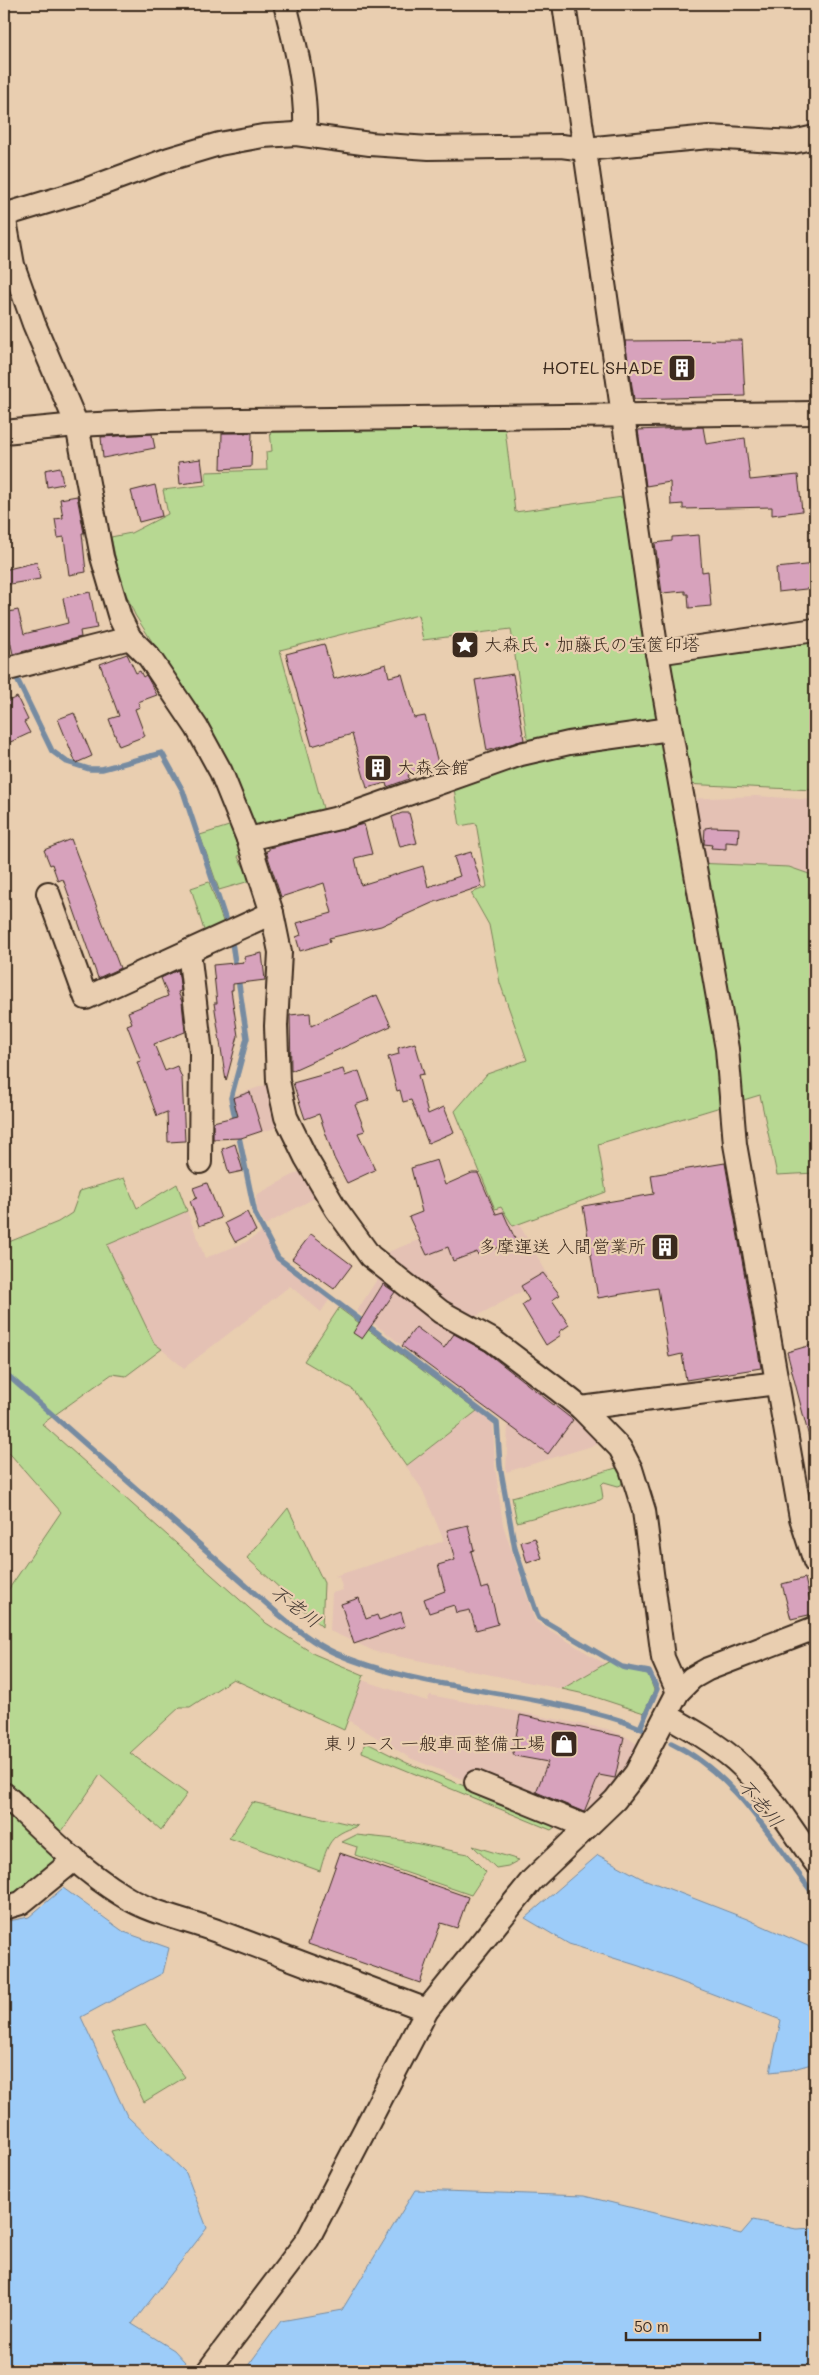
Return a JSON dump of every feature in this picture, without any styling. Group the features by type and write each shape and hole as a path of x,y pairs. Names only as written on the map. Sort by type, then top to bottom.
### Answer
{"street":[{"path":"285,4 298,54 306,111 305,135"},
{"path":"564,4 657,653 728,1049 735,1144 801,1518 815,1562"},
{"path":"678,1692 663,1658 644,1511 636,1485 620,1448 581,1408 492,1340 441,1312 370,1256 336,1209 306,1158 286,1117 278,1081 276,1026 280,952 272,913 248,839 221,772 197,728 149,657 130,638 120,618 102,557 77,425 34,324 13,265 4,215 77,193 169,159 219,144 263,136 305,135 370,144 429,148 561,146 585,149 709,137 793,142 815,136"},
{"path":"4,432 77,425 179,421 815,413"},
{"path":"657,653 815,630"},
{"path":"4,670 130,638"},
{"path":"248,839 343,817 521,754 569,743 670,729"},
{"path":"48,893 86,998 272,913"},
{"path":"189,951 201,1053 200,1162"},
{"path":"581,1408 777,1383"},
{"path":"208,2371 308,2239 427,2010 532,1880 615,1800 636,1773 668,1716 678,1692 692,1678 708,1669 815,1628"},
{"path":"668,1716 712,1742 736,1761 759,1784 815,1862"},
{"path":"476,1782 587,1827"},
{"path":"4,1794 75,1859 122,1896 158,1913 210,1928 427,2010"},
{"path":"4,1908 21,1904 75,1859"}],"shaded area":[{"path":"757,796 815,800 815,876 789,867 695,863 684,799"},
{"path":"271,1083 282,1126 245,1137 233,1096"},
{"path":"304,1169 320,1195 265,1225 257,1210 256,1195"},
{"path":"501,1207 513,1226 519,1224 549,1277 471,1319 451,1308 383,1254"},
{"path":"187,1211 205,1258 244,1243 264,1231 277,1259 331,1297 321,1312 290,1286 184,1368 154,1343 107,1245"},
{"path":"381,1273 559,1397 602,1443 506,1472 508,1425 357,1311"},
{"path":"477,1411 493,1424 495,1466 503,1525 535,1621 605,1664 562,1689 376,1652 330,1631 332,1593 343,1590 339,1577 335,1576 444,1541 422,1489 406,1466"},
{"path":"362,1680 427,1701 430,1695 607,1729 625,1736 640,1746 624,1773 584,1815 474,1773 462,1779 410,1758 348,1720"}],"green space":[{"path":"505,429 515,512 637,495 658,649 815,631 815,790 682,784 695,863 789,867 815,876 815,1173 777,1175 760,1095 598,1144 606,1192 513,1226 501,1207 495,1209 455,1111 487,1074 527,1060 500,983 489,925 471,893 487,887 476,823 460,826 453,782 530,757 511,629 423,640 418,615 280,650 324,812 259,828 248,823 207,727 135,615 120,580 111,537 131,533 168,514 163,490 206,485 206,472 267,470 266,452 272,451 270,430"},
{"path":"229,826 236,829 243,849 238,857 247,873 251,873 253,880 219,890 200,835"},
{"path":"209,882 224,924 206,937 191,888"},
{"path":"124,1178 137,1208 177,1184 187,1211 107,1245 154,1343 162,1349 126,1376 112,1374 42,1424 266,1623 314,1654 364,1675 344,1730 233,1679 190,1707 180,1707 130,1753 187,1794 161,1830 100,1775 60,1834 4,1780 4,1596 61,1512 4,1447 4,1244 58,1222 72,1213 80,1191"},
{"path":"339,1308 477,1411 406,1466 352,1389 304,1361"},
{"path":"620,1467 623,1480 621,1485 618,1486 604,1482 601,1485 603,1498 600,1500 517,1522 512,1497"},
{"path":"288,1508 324,1583 322,1627 247,1558"},
{"path":"610,1661 622,1668 648,1674 654,1690 644,1713 589,1695 562,1689"},
{"path":"365,1742 407,1763 559,1824 551,1830 362,1752"},
{"path":"252,1802 358,1826 348,1829 331,1841 325,1853 320,1871 229,1838"},
{"path":"4,1808 65,1859 4,1902 4,1868 8,1863 4,1858"},
{"path":"356,1835 395,1839 468,1854 486,1872 471,1895 355,1855 357,1847 342,1842"},
{"path":"473,1846 519,1860 508,1866 496,1868"},
{"path":"146,2025 185,2077 144,2102 111,2033"}],"water":[{"path":"598,1855 641,1878 747,1919 808,1946 815,1956 815,2063 790,2070 770,2072 781,2020 639,1966 569,1944 525,1918"},
{"path":"63,1888 124,1932 169,1948 163,1973 81,2017 127,2116 186,2173 207,2228 132,2324 174,2350 185,2362 178,2371 4,2371 4,1922 29,1917"},
{"path":"415,2190 584,2196 741,2234 753,2220 796,2229 815,2228 815,2371 244,2371 281,2321 342,2310"}],"building":[{"name":"HOTEL SHADE","path":"742,340 745,396 634,399 625,341"},
{"path":"703,427 706,444 745,438 750,480 798,475 802,511 772,515 772,507 683,509 683,504 671,505 670,482 646,486 638,430"},
{"path":"222,433 252,433 251,467 221,469"},
{"path":"152,434 155,448 103,458 101,437"},
{"path":"201,459 204,481 180,484 178,462"},
{"path":"60,467 63,484 47,487 45,470"},
{"path":"155,485 162,516 139,522 131,491"},
{"path":"77,496 84,533 82,533 86,572 69,575 64,537 58,538 55,519 63,518 60,499"},
{"path":"699,535 702,572 708,571 711,606 689,608 688,594 685,594 685,591 662,593 655,543 672,541 672,537"},
{"path":"37,562 40,579 4,585 4,570"},
{"path":"815,564 815,588 778,592 776,568"},
{"path":"90,592 97,628 80,631 81,637 13,654 4,613 18,610 24,634 68,623 63,598"},
{"path":"324,644 334,679 386,664 389,677 402,674 414,718 425,716 439,766 408,775 409,779 387,787 386,783 367,788 352,734 312,746 286,654"},
{"path":"127,654 136,673 140,671 143,677 146,675 157,695 138,702 140,707 135,709 145,736 119,746 109,719 119,716 100,664"},
{"path":"513,674 524,740 487,751 475,680"},
{"path":"17,697 28,720 24,722 30,733 4,745 4,703"},
{"path":"74,713 92,756 76,763 58,719"},
{"path":"402,813 409,813 417,843 400,847 392,817"},
{"path":"364,824 372,854 355,858 361,885 423,866 428,887 460,876 454,857 471,852 482,886 432,903 381,926 329,938 330,942 300,951 296,937 301,935 297,923 332,913 324,883 281,897 266,851 269,848"},
{"path":"705,828 739,828 738,843 726,842 726,849 711,848 712,845 704,844"},
{"path":"71,839 120,968 98,978 63,879 58,881 52,864 50,865 44,850"},
{"path":"262,953 265,980 233,984 233,990 231,990 238,1036 226,1081 214,1003 217,1003 213,965 245,962 244,957"},
{"path":"178,970 181,991 178,992 182,1002 185,1032 154,1044 165,1071 177,1066 182,1078 185,1141 168,1142 167,1112 157,1116 137,1062 141,1061 127,1025 132,1023 128,1012 168,996 161,978"},
{"path":"377,995 391,1026 291,1071 290,1015 310,1013 311,1026"},
{"path":"415,1043 424,1074 418,1075 428,1114 444,1107 454,1132 428,1143 411,1100 403,1102 400,1090 397,1091 388,1057 399,1054 398,1048"},
{"path":"343,1069 345,1076 359,1071 369,1100 355,1105 365,1131 358,1133 375,1170 347,1183 334,1158 319,1114 305,1119 293,1083"},
{"path":"250,1092 262,1131 241,1138 213,1139 213,1122 238,1116 233,1098"},
{"path":"235,1144 243,1171 229,1174 222,1149"},
{"path":"437,1160 445,1185 472,1173 478,1173 496,1214 503,1212 516,1241 478,1255 477,1252 453,1261 448,1247 427,1255 409,1217 422,1212 411,1168"},
{"name":"多摩運送 入間営業所","path":"725,1163 761,1368 686,1380 682,1354 669,1357 658,1288 598,1298 583,1206 654,1194 651,1175"},
{"path":"207,1183 221,1218 199,1226 190,1201 197,1198 193,1188"},
{"path":"247,1212 256,1231 235,1242 225,1223"},
{"path":"311,1234 352,1265 334,1289 292,1259"},
{"path":"543,1273 560,1295 552,1300 569,1325 559,1332 561,1335 546,1345 522,1305 529,1300 521,1286"},
{"path":"383,1284 395,1292 362,1339 353,1333"},
{"path":"416,1327 444,1348 454,1334 485,1351 573,1420 548,1454 402,1346"},
{"path":"815,1344 815,1441 810,1441 787,1352"},
{"path":"468,1525 474,1550 471,1551 481,1589 489,1587 498,1624 476,1630 470,1610 456,1613 454,1605 429,1613 424,1599 445,1591 438,1565 455,1560 447,1530"},
{"path":"535,1538 542,1558 527,1563 521,1542"},
{"path":"805,1578 813,1614 791,1619 782,1584"},
{"path":"359,1598 366,1619 377,1615 379,1620 401,1612 405,1626 354,1644 341,1604"},
{"path":"520,1715 624,1737 615,1778 599,1775 584,1812 536,1792 548,1762 515,1756 513,1753"},
{"path":"340,1853 468,1897 457,1928 441,1923 420,1983 308,1944"}],"waterway":[{"path":"15,675 52,751 67,762 89,769 102,769 162,753 183,791 228,927"},
{"path":"231,936 236,969"},
{"path":"236,1123 231,1098 247,1038 238,978"},
{"path":"238,1132 255,1214 278,1258 497,1423 500,1466 515,1549 537,1614 539,1618 622,1667 649,1672 657,1689 640,1728"},
{"name":"不老川","path":"4,1372 276,1612 327,1649 363,1664 392,1672 450,1685 569,1707 615,1719 642,1729"},
{"name":"不老川","path":"671,1743 694,1756 715,1772 734,1791 768,1832 815,1896"}],"place":[{"name":"HOTEL SHADE","path":"682,368"},
{"name":"大森氏・加藤氏の宝篋印塔","path":"465,645"},
{"name":"大森会館","path":"378,768"},
{"name":"多摩運送 入間営業所","path":"665,1247"},
{"name":"東リース 一般車両整備工場","path":"564,1744"}]}
